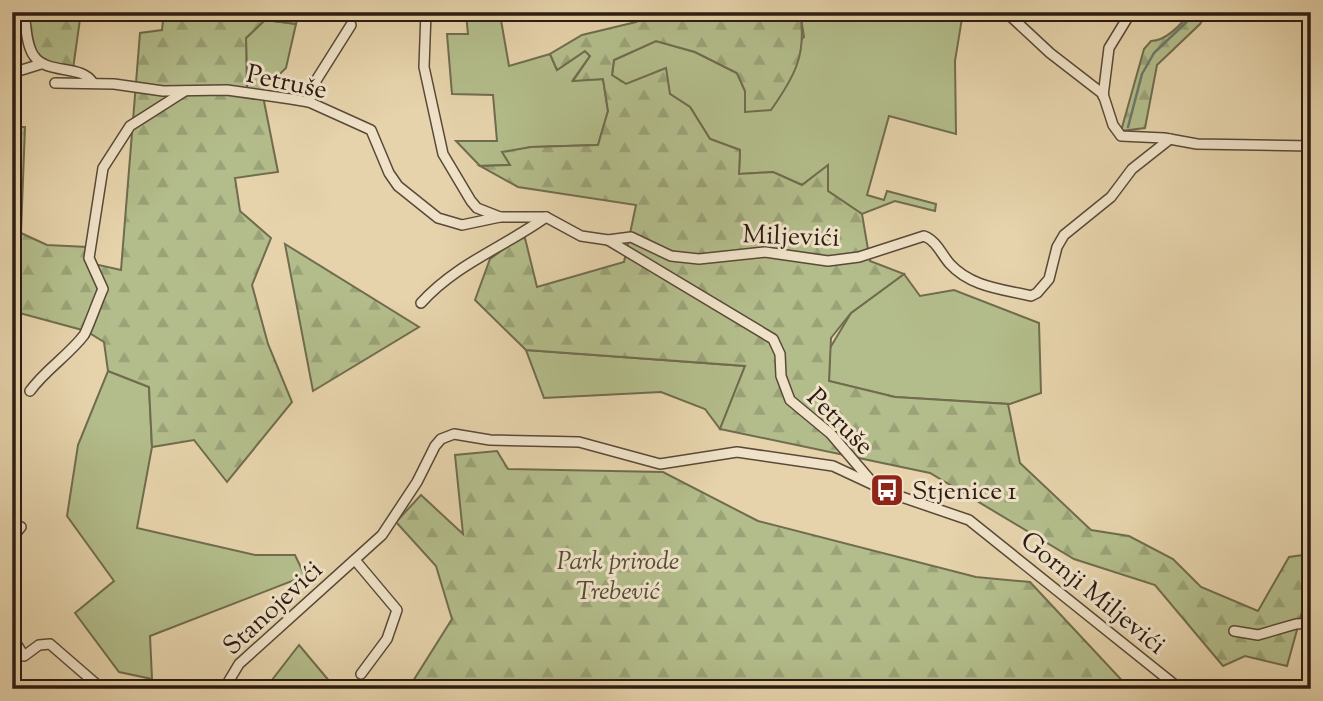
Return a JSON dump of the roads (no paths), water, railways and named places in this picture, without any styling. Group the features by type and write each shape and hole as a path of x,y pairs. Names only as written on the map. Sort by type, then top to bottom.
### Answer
{"street":[{"path":"24,12 32,54 41,64"},
{"name":"Petruše","path":"426,12 424,67 443,154 477,208 500,217"},
{"path":"1006,12 1103,96"},
{"path":"1131,12 1109,48 1103,96 1114,125 1122,136 1170,139 1197,144 1311,146"},
{"path":"309,102 317,79 351,25"},
{"path":"12,73 41,64 80,74 93,83"},
{"name":"Petruše","path":"55,83 227,90 309,102 371,130 393,180 416,203 438,218 469,225 500,217 546,217 581,236 608,240"},
{"path":"30,391 53,363 85,334 103,289 89,258 101,175 109,156 130,126 186,90"},
{"name":"Miljevići","path":"631,237 671,256 699,259 765,252 828,261 859,257 924,236 932,239 951,265 986,288 1031,296 1049,279 1057,247 1064,235 1111,197 1132,169 1170,139"},
{"path":"421,303 433,290 472,260 546,217"},
{"path":"631,237 629,253 608,240 631,237"},
{"name":"Petruše","path":"629,253 773,340 780,354 781,376 790,400 831,434 875,486"},
{"name":"Gornji Miljevići","path":"454,433 490,440 579,442 660,464 737,452 833,467 875,486 969,520 1180,689"},
{"name":"Stanojevići","path":"223,689 239,664 382,535 417,482 435,446 441,439 454,433"},
{"path":"12,538 21,527"},
{"name":"Stanojevići","path":"355,560 397,610 387,639 361,674"},
{"path":"1234,631 1258,635 1296,624 1311,623"},
{"path":"12,637 24,656 39,645 50,644 102,689"},
{"path":"12,664 20,653"},
{"path":"187,689 196,689"}],"waterway":[{"path":"1128,127 1142,74 1154,53 1197,12"}],"place":[{"name":"Stjenice 1","path":"887,490"}],"park label":[{"name":"Park prirode Trebević","path":"618,575"}]}
